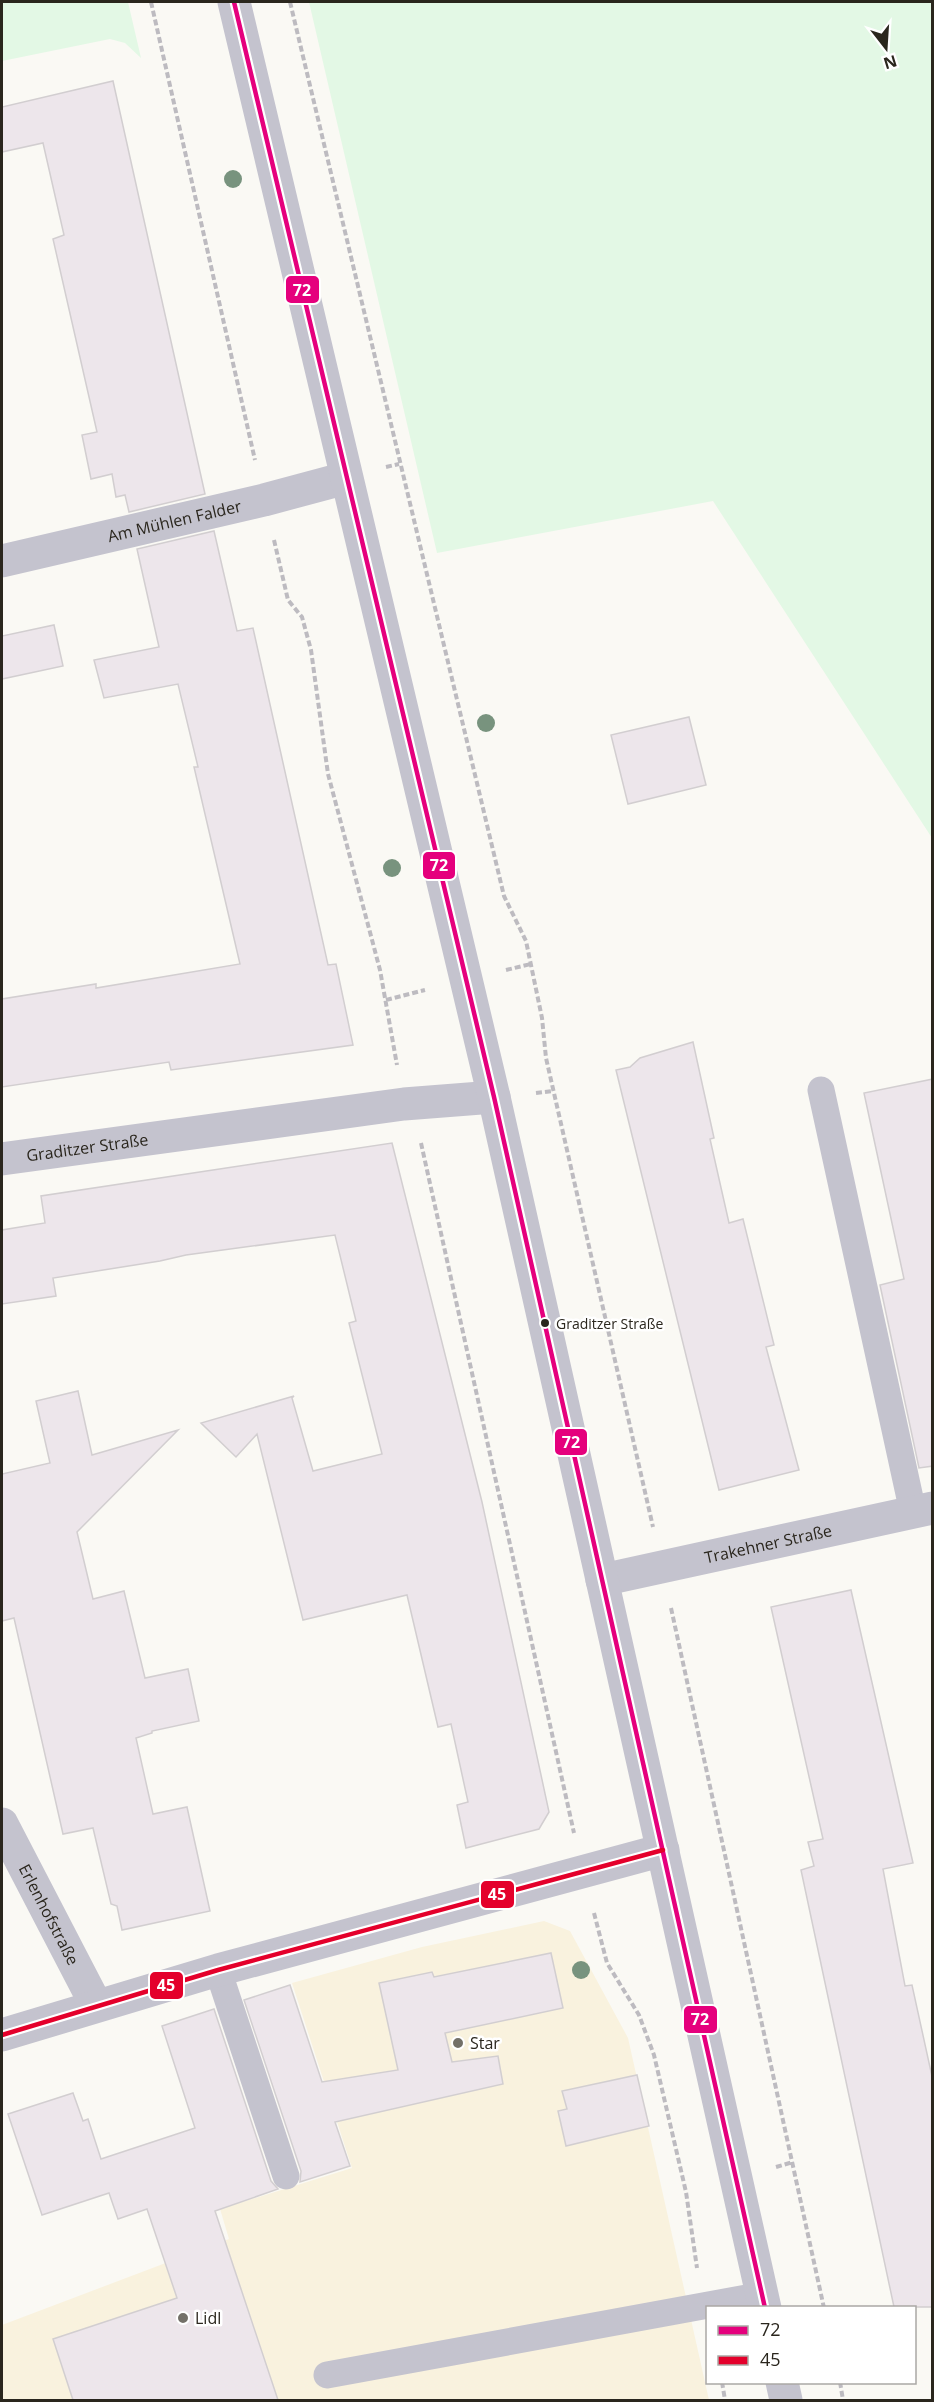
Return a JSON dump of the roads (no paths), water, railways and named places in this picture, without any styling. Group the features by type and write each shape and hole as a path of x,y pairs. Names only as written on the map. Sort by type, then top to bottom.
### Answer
{"street":[{"path":"234,2 495,1096 764,2301"},
{"name":"Am Mühlen Falder","path":"2,561 264,500 346,478"},
{"name":"Graditzer Straße","path":"2,1159 404,1104 495,1096"},
{"name":"Trakehner Straße","path":"602,1580 662,1569 923,1510"},
{"name":"Erlenhofstraße","path":"2,1824 96,2005"},
{"path":"2,2035 218,1970 663,1850"},
{"path":"782,2384 786,2400"}],"lane":[{"path":"821,1090 923,1510"},
{"path":"218,1970 286,2176"},
{"path":"327,2375 705,2305 764,2301"}],"place":[{"name":"Graditzer Straße","path":"545,1323"},
{"name":"Star","path":"458,2043"},
{"name":"Lidl","path":"183,2318"}]}
